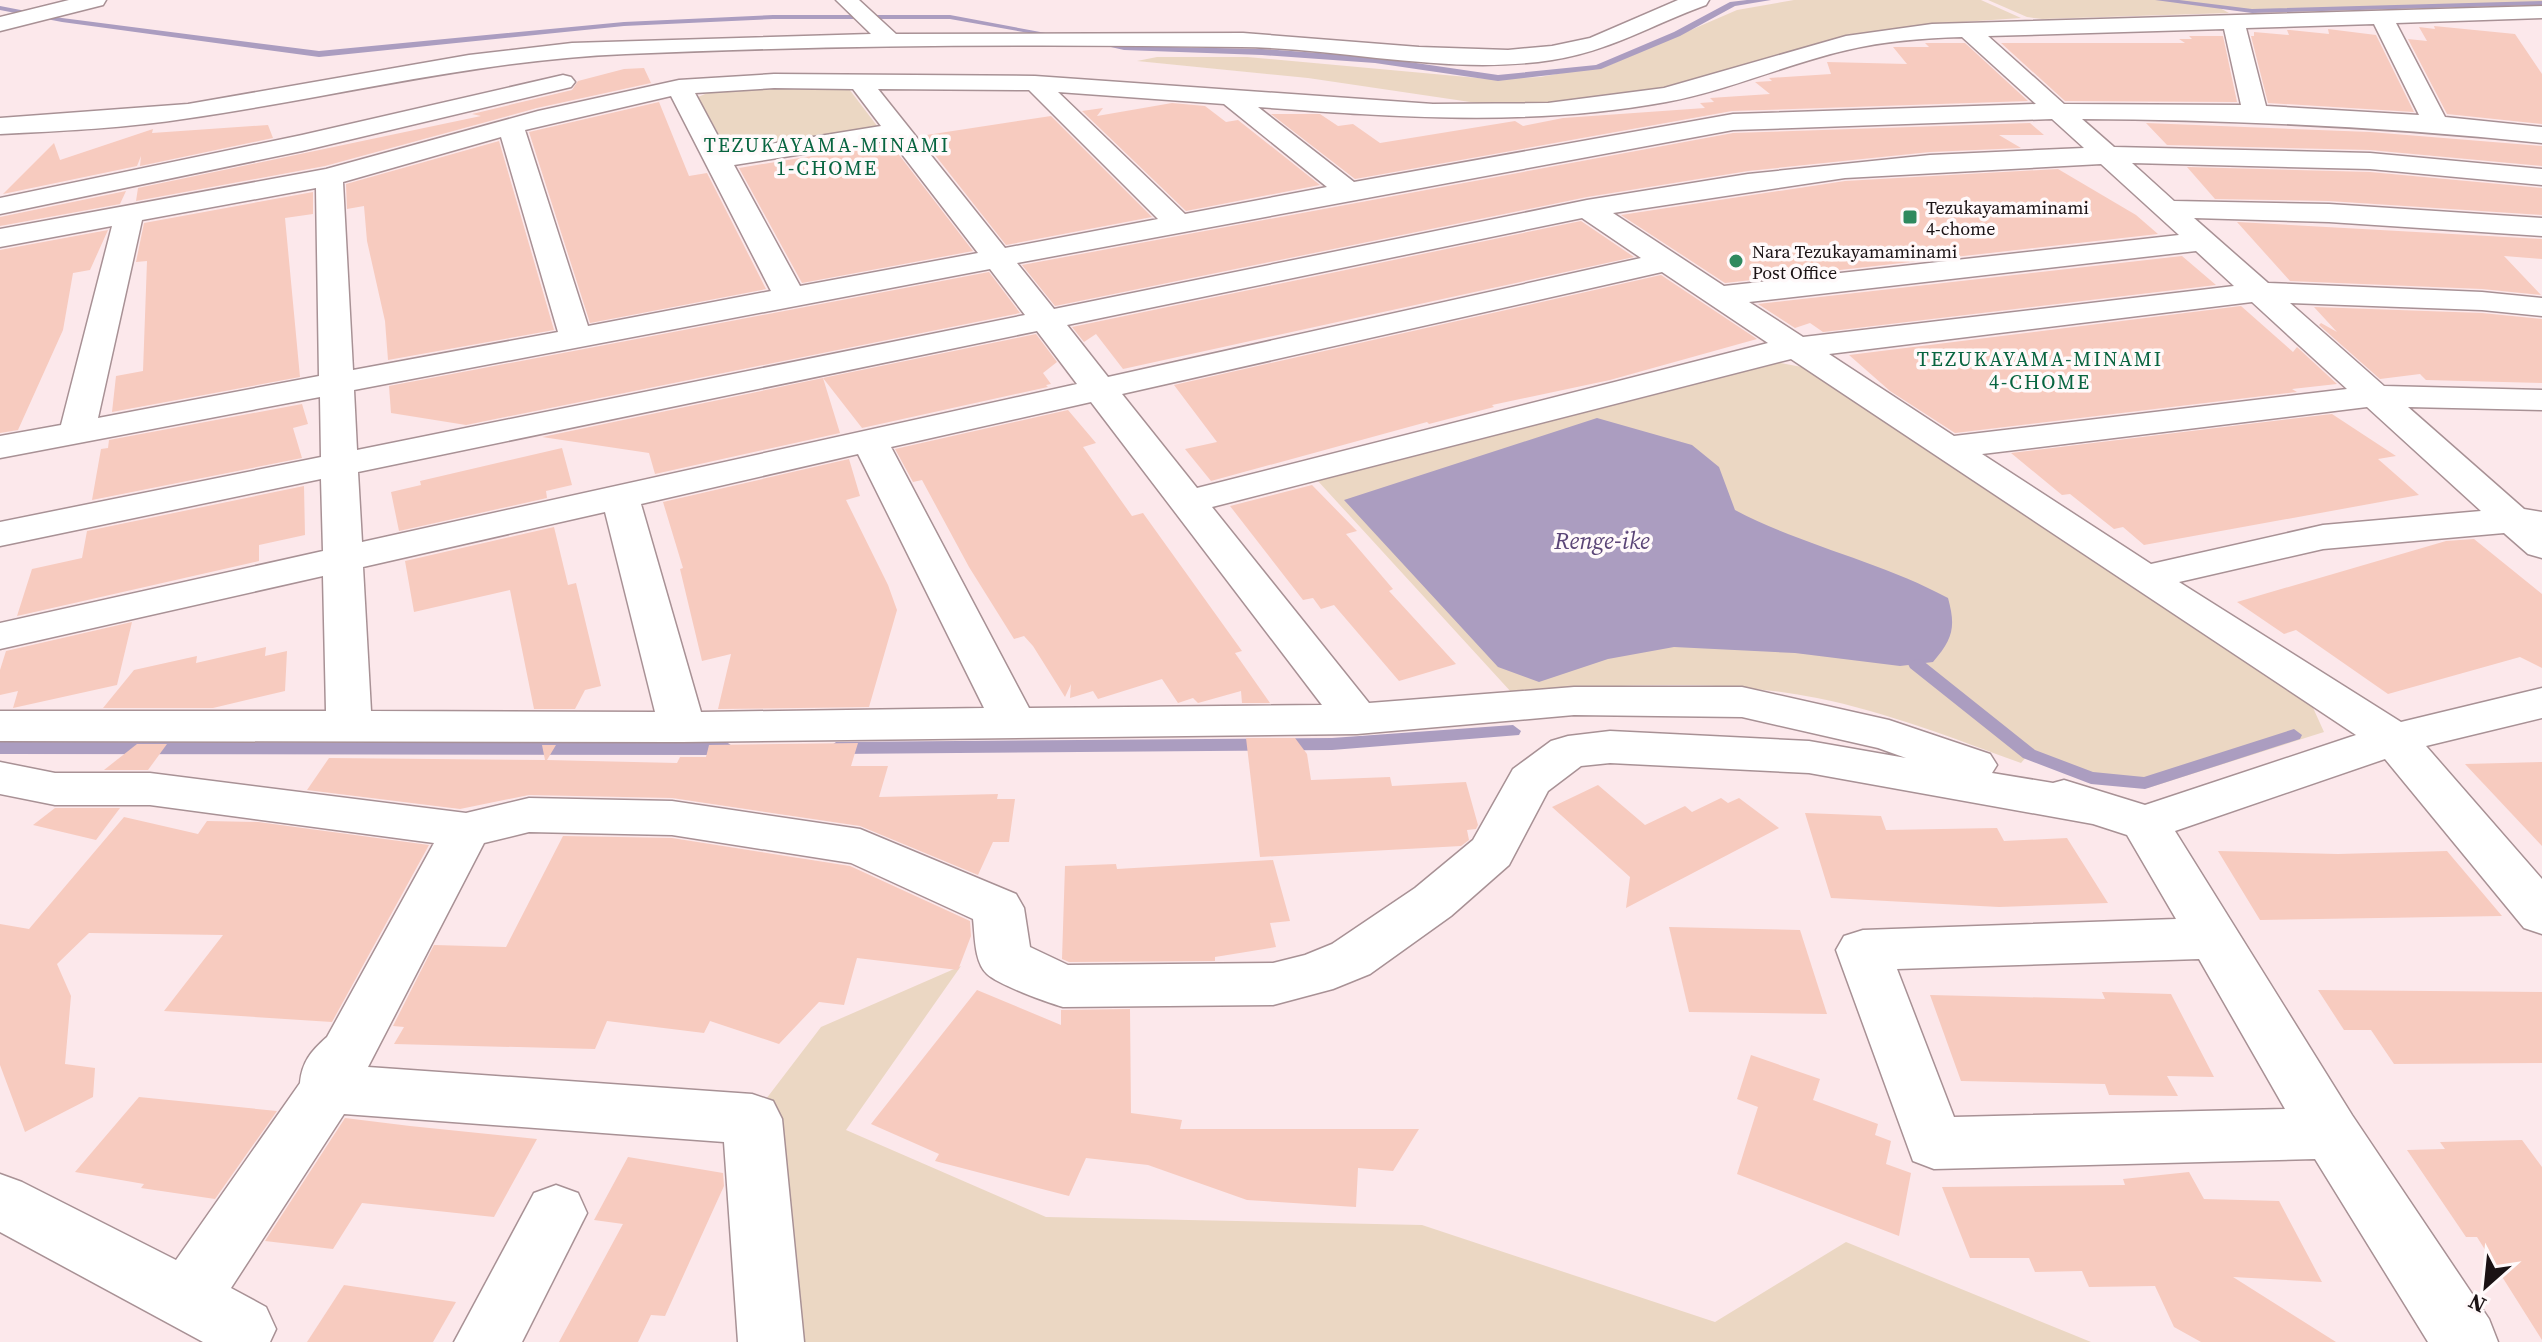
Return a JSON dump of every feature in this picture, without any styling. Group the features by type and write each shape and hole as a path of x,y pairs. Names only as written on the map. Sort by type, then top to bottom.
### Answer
{"street":[{"path":"0,24 95,0"},
{"path":"0,126 113,119 209,108 499,58 618,47 882,31 1040,40 1253,40 1447,56 1512,56 1596,44 1698,0"},
{"path":"850,3 882,31"},
{"path":"0,238 329,177 511,126 637,94 679,87 774,81 1035,83 1433,112 1548,110 1666,95 1846,43 1932,31 2382,17 2539,16"},
{"path":"2382,17 2436,124"},
{"path":"2233,21 2255,113"},
{"path":"1969,31 2375,396 2533,529"},
{"path":"1040,40 1128,65"},
{"path":"0,206 302,143 572,80 618,47"},
{"path":"1159,68 1298,81 1417,100 1489,147"},
{"path":"859,81 1357,719"},
{"path":"1035,83 1178,223"},
{"path":"679,87 790,297"},
{"path":"1232,98 1348,191"},
{"path":"0,447 1348,191 1489,147 1733,122 2058,111 2255,113 2436,124 2542,135"},
{"path":"511,126 576,338"},
{"path":"717,160 898,131"},
{"path":"0,534 1587,209 1844,170 2108,156 2240,157 2542,177"},
{"path":"329,177 349,726"},
{"path":"1587,209 2144,578 2394,739 2542,914"},
{"path":"2167,209 2329,213 2542,227"},
{"path":"77,432 129,215"},
{"path":"1719,296 2203,241"},
{"path":"0,636 1666,262"},
{"path":"1188,502 1798,348 2260,292 2482,301 2542,307"},
{"path":"1950,447 2375,396 2542,400"},
{"path":"870,441 1014,723"},
{"path":"620,497 682,727"},
{"path":"2144,578 2323,537 2533,529"},
{"path":"0,726 682,727 1357,719 1574,701 1742,702 1889,735 2145,823 2394,739 2542,703"},
{"path":"0,778 55,789 150,789 466,830 529,815 672,818 860,847 998,908 1005,959 1063,986 1273,984 1314,974 1351,959 1433,902 1491,852 1530,781 1568,752 1610,747 1809,757 2092,807"},
{"path":"2145,823 2331,1133 2465,1342"},
{"path":"186,1300 329,1089 330,1069 347,1053 466,830"},
{"path":"2212,938 1863,950 1934,1143 2331,1133"},
{"path":"329,1089 752,1119 771,1342"},
{"path":"0,1201 243,1329 236,1342"},
{"path":"487,1342 556,1213"}],"shaded area":[{"path":"1794,0 1981,0 2021,18 1933,24 1668,88 1550,103 1477,103 1308,78 1137,61 1157,57 1247,57 1489,79 1540,77 1612,64 1737,10"},
{"path":"1988,0 2542,0 2542,3 2252,11 2218,7 2229,13 2042,19 2027,17"},
{"path":"786,85 849,89 881,131 730,155 698,97 717,89"},
{"path":"1776,362 1807,368 2310,701 2324,732 2148,788 2091,782 2027,756 2021,763 1869,711 1779,692 1665,685 1512,693 1317,480"},
{"path":"961,966 846,1130 1046,1217 1422,1225 1715,1322 1846,1242 2091,1342 801,1342 796,1256 763,1103 821,1027"}],"water":[{"name":"Renge-ike","path":"1597,418 1692,445 1719,467 1735,510 1948,598 1952,625 1945,646 1933,662 1900,666 1795,653 1674,647 1608,659 1539,682 1498,667 1344,500"}],"building":[{"path":"2434,26 2515,34 2542,74 2542,124 2447,114 2408,39 2427,41 2419,27 2435,29"},
{"path":"2328,29 2376,35 2414,112 2268,103 2251,36 2254,32 2289,35 2287,30 2290,30 2329,34"},
{"path":"2189,36 2223,36 2237,102 2065,101 2001,43 2185,43 2179,39 2192,39"},
{"path":"1925,43 1965,43 2028,101 1732,111 1355,179 1271,114 1320,114 1338,126 1353,124 1380,143 1515,121 1523,126 1563,118 1705,108 1700,103 1714,102 1710,98 1770,94 1755,82 1772,81 1769,78 1831,74 1827,62 1907,64 1893,47 1929,47"},
{"path":"644,68 651,83 537,108 325,166 136,201 138,188 481,116 472,114 572,90 578,81 624,69"},
{"path":"659,102 689,176 707,173 766,289 590,323 529,132"},
{"path":"1172,103 1205,106 1226,122 1238,120 1320,185 1186,211 1082,111 1103,108 1097,116"},
{"path":"1051,116 1152,217 1006,245 920,136"},
{"path":"2030,123 2044,135 1999,135 2021,148 1930,152 1748,171 1587,197 1055,306 1022,265 1733,133"},
{"path":"2146,123 2370,132 2542,146 2542,166 2370,150 2167,145"},
{"path":"268,125 273,138 140,166 141,156 137,166 3,194 54,143 60,160 153,129 152,133"},
{"path":"499,141 554,330 388,360 385,321 367,241 364,206 347,209 346,184"},
{"path":"890,143 973,251 802,283 739,168"},
{"path":"2187,167 2370,172 2542,188 2542,215 2329,201 2215,199"},
{"path":"2058,169 2136,215 2158,234 1725,283 1621,215 1845,181"},
{"path":"126,191 120,204 0,226 0,217"},
{"path":"313,192 313,214 285,218 300,377 112,412 116,376 143,371 147,261 136,262 144,223"},
{"path":"1581,221 1634,257 1123,369 1096,334 1084,342 1072,327"},
{"path":"2237,222 2542,239 2542,259 2504,256 2541,295 2482,289 2290,281"},
{"path":"108,230 90,270 73,273 63,330 18,430 0,433 0,250"},
{"path":"2182,256 2216,285 1823,332 1810,323 1795,328 1758,304"},
{"path":"989,272 1020,313 466,425 391,413 389,386"},
{"path":"1661,275 1757,339 1610,380 1492,405 1494,407 1427,422 1211,481 1185,449 1217,442 1174,385"},
{"path":"2241,306 2293,352 2297,347 2337,384 2292,389 2297,392 1955,433 1890,391 1849,355"},
{"path":"2314,307 2482,313 2542,319 2542,383 2426,380 2420,374 2380,379 2319,325 2321,323 2337,332"},
{"path":"1036,334 1057,362 1043,373 1051,384 1046,385 1048,387 862,428 823,378"},
{"path":"823,378 840,433 655,474 649,453 542,437"},
{"path":"302,404 308,424 293,428 302,458 92,500 101,449 108,448 109,440"},
{"path":"1068,410 1096,443 1083,447 1132,516 1143,513 1242,651 1235,653 1270,703 1242,703 1241,691 1198,703 1193,698 1178,703 1162,679 1098,699 1093,691 1070,698 1071,684 1065,697 1033,646 1024,636 1014,639 969,567 922,480 913,482 895,449"},
{"path":"2332,414 2396,456 2378,459 2419,495 2144,545 2123,527 2114,529 2070,494 2062,495 2011,453"},
{"path":"562,448 572,485 546,491 547,498 399,531 391,492 421,485 420,481"},
{"path":"849,459 860,496 846,500 897,610 869,707 718,709 731,654 702,661 680,569 683,568 663,502"},
{"path":"1312,485 1357,531 1346,534 1393,589 1389,591 1456,664 1399,681 1334,605 1321,609 1313,598 1303,600 1230,506"},
{"path":"304,486 305,535 259,545 259,561 17,616 32,569 82,558 87,531"},
{"path":"554,527 568,585 576,583 601,686 585,690 575,709 534,709 510,590 414,612 405,561"},
{"path":"2474,539 2542,594 2542,668 2520,657 2388,694 2296,630 2284,634 2237,602 2446,541"},
{"path":"132,622 117,685 13,708 18,691 0,695 0,670 6,651"},
{"path":"266,647 265,656 287,651 285,691 213,708 103,708 134,670 197,656 196,663"},
{"path":"1246,738 1295,738 1307,754 1311,780 1390,777 1392,786 1466,782 1478,825 1476,829 1467,830 1469,840 1461,846 1260,857"},
{"path":"858,743 851,766 888,766 879,797 998,794 997,799 1015,799 1009,842 993,842 978,875 860,826 672,798 529,795 460,809 307,790 329,758 545,760 542,745 556,745 547,760 677,763 680,757 706,757 709,745"},
{"path":"137,744 167,744 148,770 104,770"},
{"path":"2542,762 2542,846 2465,764"},
{"path":"1598,785 1645,825 1685,806 1692,812 1721,798 1728,803 1739,798 1779,828 1626,908 1630,877 1552,807"},
{"path":"55,808 120,808 96,840 33,825"},
{"path":"1805,813 1881,816 1886,830 1997,828 2004,841 2067,838 2108,903 1999,907 1831,898"},
{"path":"124,817 198,834 207,821 258,822 429,845 332,1022 164,1011 223,935 89,933 57,964 71,996 65,1064 95,1068 93,1097 25,1132 0,1065 0,924 29,929"},
{"path":"563,836 672,838 850,866 970,921 971,936 958,970 857,958 844,1005 819,1002 779,1044 710,1021 704,1033 607,1021 595,1049 394,1044 404,1027 393,1026 434,945 506,947"},
{"path":"2218,851 2338,854 2447,851 2502,916 2260,920"},
{"path":"1273,860 1290,921 1270,923 1276,947 1215,957 1215,961 1069,962 1062,959 1065,866 1116,864 1117,869"},
{"path":"1669,927 1800,930 1827,1014 1689,1012"},
{"path":"977,990 1061,1025 1061,1010 1130,1009 1131,1113 1182,1120 1180,1129 1419,1129 1393,1171 1358,1168 1356,1207 1247,1200 1148,1165 1086,1158 1069,1196 935,1161 939,1154 871,1124"},
{"path":"2318,990 2542,992 2542,1063 2394,1064 2371,1030 2344,1030"},
{"path":"2102,992 2171,994 2214,1077 2167,1076 2178,1096 2109,1095 2105,1084 1961,1081 1930,995 2105,999"},
{"path":"1751,1055 1820,1079 1813,1100 1878,1124 1875,1135 1891,1141 1886,1164 1911,1173 1899,1236 1737,1174 1758,1107 1737,1099"},
{"path":"139,1097 277,1111 215,1199 141,1188 144,1184 75,1172"},
{"path":"345,1118 537,1139 494,1217 362,1203 333,1249 265,1241"},
{"path":"2522,1140 2542,1167 2542,1340 2477,1237 2466,1237 2407,1150 2445,1149 2440,1142"},
{"path":"628,1157 723,1173 724,1186 665,1316 651,1315 638,1342 559,1342 623,1224 594,1220"},
{"path":"2189,1172 2204,1199 2279,1201 2322,1282 2233,1277 2336,1342 2201,1342 2174,1327 2155,1286 2089,1287 2082,1271 2035,1272 2029,1258 1970,1258 1942,1187 2125,1185 2123,1179"},
{"path":"344,1285 456,1302 433,1342 307,1342"}],"waterway":[{"path":"1093,42 1124,48 1262,52 1375,60 1498,78 1598,67 1677,34 1733,4 1767,0"},
{"path":"2159,0 2252,11 2542,3"},
{"path":"0,8 62,20 319,54 624,24 773,17 950,17 1063,37"},
{"path":"1916,664 2029,754 2091,778 2145,783 2294,735"},
{"path":"836,748 1332,744 1513,731"},
{"path":"0,748 728,749"}],"place":[{"name":"Tezukayamaminami 4-chome","path":"1910,217"},
{"name":"Nara Tezukayamaminami Post Office","path":"1736,261"}],"district":[{"name":"TEZUKAYAMA-MINAMI 1-CHOME","path":"827,156"},
{"name":"TEZUKAYAMA-MINAMI 4-CHOME","path":"2040,370"}]}
